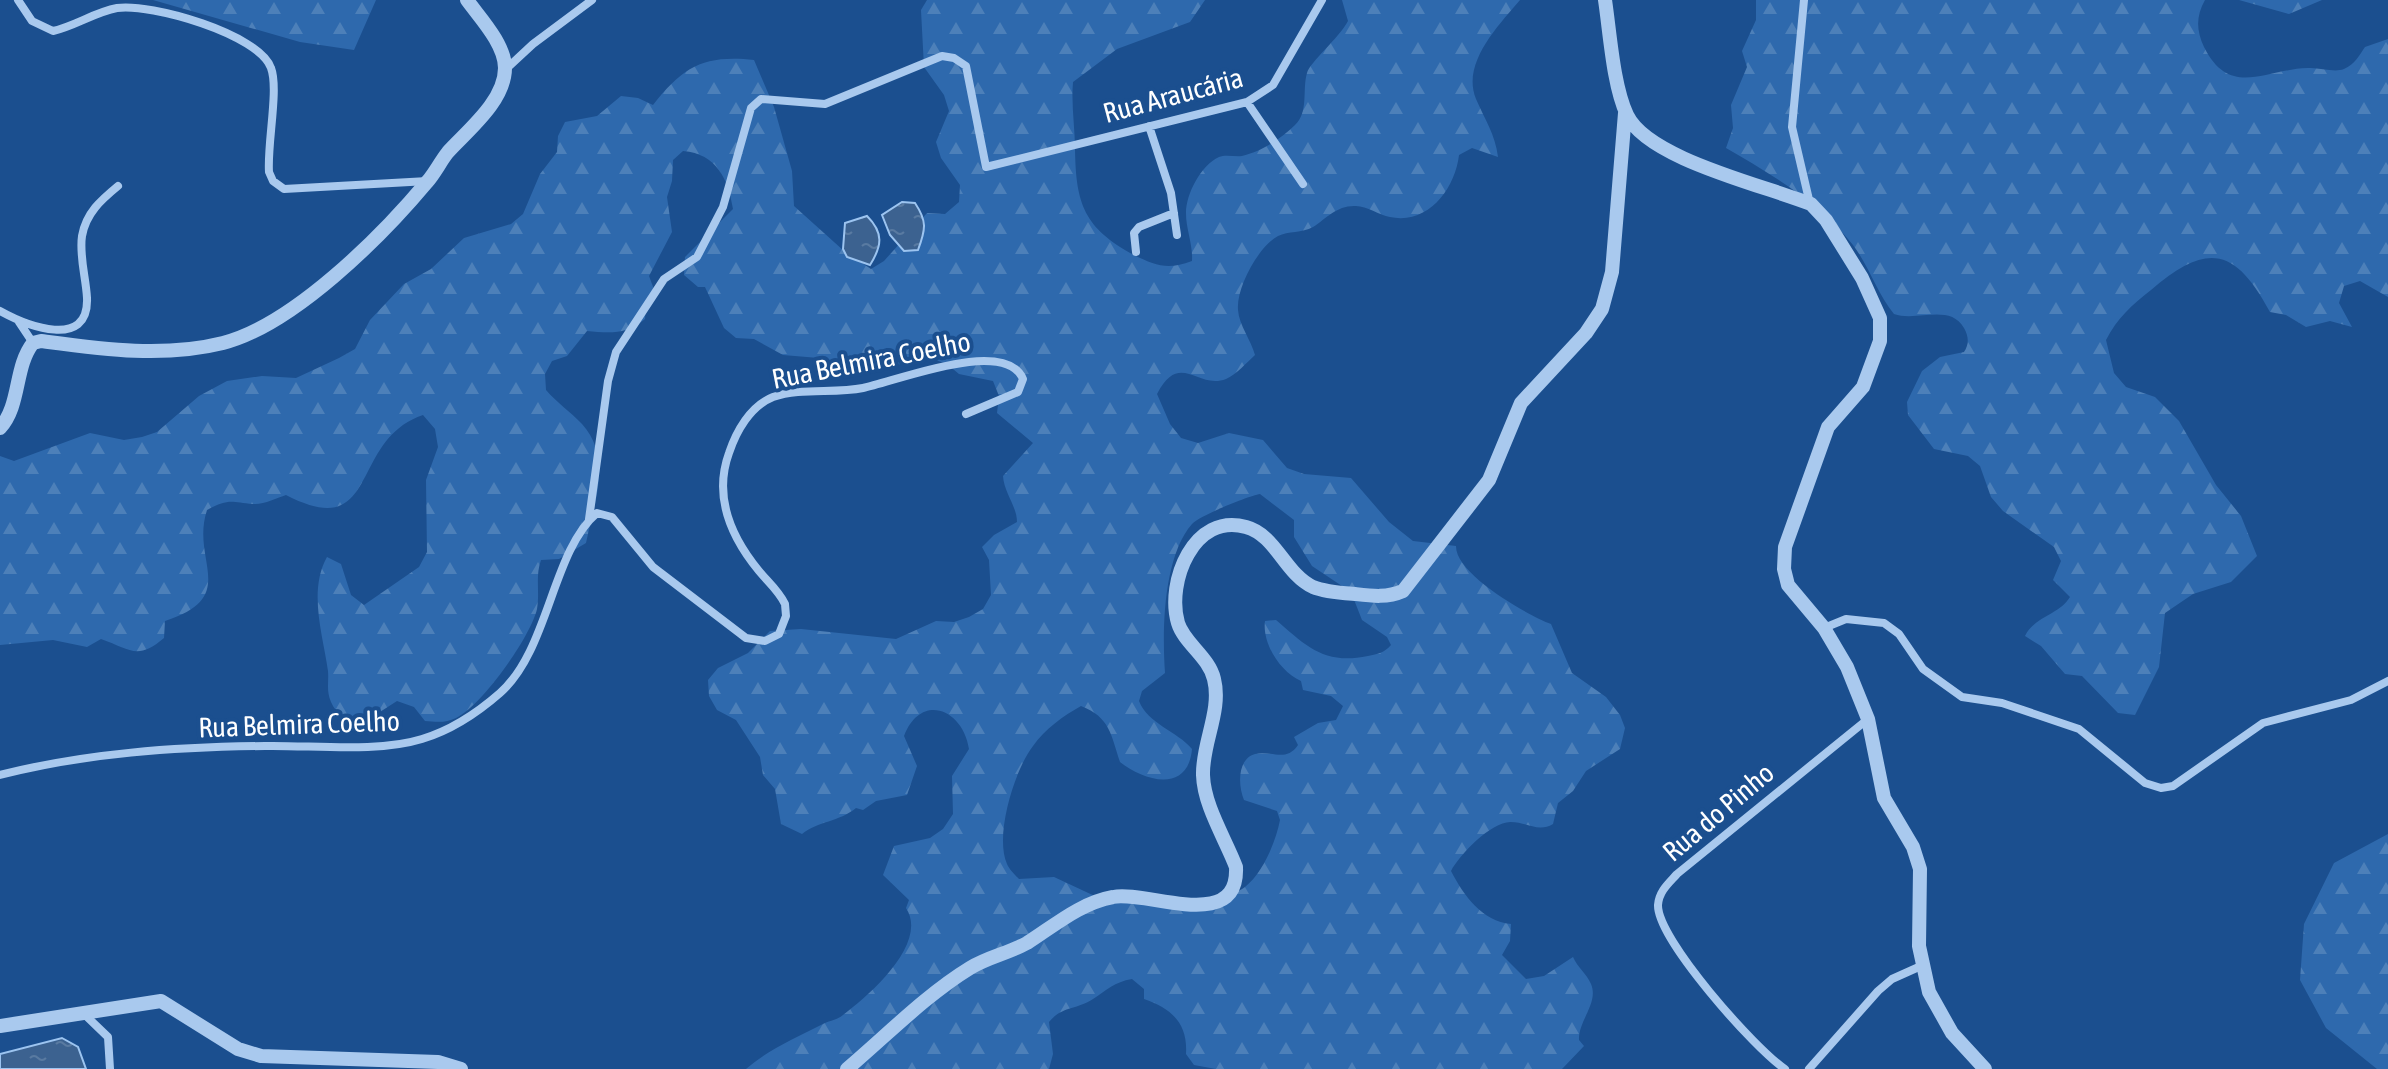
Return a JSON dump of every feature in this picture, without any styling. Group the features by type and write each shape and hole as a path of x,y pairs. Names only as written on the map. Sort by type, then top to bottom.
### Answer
{"street":[{"path":"18,0 32,21 53,31 115,8 133,7 173,13 242,41 267,57 274,84 268,163 276,184 290,191 429,180"},
{"path":"467,0 498,45 506,70"},
{"path":"0,428 10,415 26,357 33,343 41,341 121,352 223,343 258,330 359,255 429,180 494,99 506,70 533,44 592,0"},
{"name":"Rua Araucária","path":"589,520 608,381 616,352 664,279 697,257 723,207 751,108 761,99 825,104 942,56 954,58 966,66 986,167 1247,102 1273,85 1322,0"},
{"path":"847,1069 972,966 1023,945 1077,910 1114,896 1205,906 1231,889 1236,879 1236,867 1205,793 1203,776 1215,707 1214,678 1178,625 1174,601 1178,574 1193,546 1212,530 1243,526 1256,531 1290,569 1315,588 1379,596 1403,591 1489,480 1521,403 1586,333 1602,309 1612,272 1625,113 1605,0"},
{"path":"1804,0 1792,127 1811,204"},
{"path":"1247,102 1303,184"},
{"path":"1625,113 1638,134 1674,156 1811,204 1826,220 1862,278 1880,318 1880,341 1874,364 1863,387 1828,427 1785,547 1788,585 1824,628 1847,667 1868,719 1884,798 1913,847 1920,869 1921,966 1936,1008 1952,1033 1985,1069"},
{"path":"1149,126 1174,213 1177,235"},
{"path":"0,311 18,321 63,332 78,326 85,318 87,302 82,237 87,219 98,203 118,186"},
{"path":"1136,252 1134,233 1139,227 1174,213"},
{"path":"18,321 33,343"},
{"name":"Rua Belmira Coelho","path":"0,775 62,759 246,746 397,744 446,729 470,718 504,690 527,659 576,540 597,513 612,517 653,567 735,631 746,638 765,641 774,638 784,628 785,604 734,533 724,510 728,454 738,430 752,412 771,398 863,388 974,361 1006,363 1018,370 1023,379 1018,392 966,414"},
{"path":"1824,628 1846,619 1884,623 1899,634 1923,669 1962,697 2002,703 2079,729 2145,783 2161,788 2173,786 2263,723 2351,700 2388,681"},
{"name":"Rua do Pinho","path":"1785,1069 1753,1043 1674,944 1660,918 1659,898 1688,865 1868,719"},
{"path":"1809,1069 1878,991 1892,979 1921,966"},
{"path":"0,1026 161,1001 238,1049 261,1056 438,1062 461,1069"},
{"path":"82,1011 108,1037 110,1069"}],"green space":[{"path":"153,0 376,0 354,50 300,42"},
{"path":"927,0 1205,0 1190,22 1117,49 1073,82 1076,169 1086,213 1117,245 1149,262 1169,266 1192,261 1187,205 1196,181 1206,166 1219,157 1242,156 1264,148 1299,120 1304,107 1309,68 1348,21 1342,0 1520,0 1484,45 1474,72 1476,99 1492,134 1498,157 1472,148 1459,155 1445,192 1427,210 1416,215 1390,217 1364,207 1349,206 1309,229 1286,233 1270,241 1256,258 1238,301 1241,321 1255,355 1226,379 1216,381 1189,374 1173,375 1157,394 1170,424 1181,438 1198,443 1229,433 1263,440 1287,468 1304,474 1351,478 1389,522 1413,541 1456,546 1459,557 1479,581 1510,603 1551,624 1572,673 1606,697 1620,715 1625,728 1620,749 1586,771 1573,791 1558,803 1553,824 1537,827 1517,822 1503,823 1468,848 1451,871 1475,906 1491,918 1511,924 1510,941 1502,955 1526,979 1544,976 1573,957 1589,980 1592,998 1579,1040 1584,1046 1562,1069 1216,1069 1194,1065 1186,1054 1184,1034 1176,1018 1144,999 1144,989 1132,979 1115,984 1087,1002 1059,1013 1049,1022 1053,1054 1049,1069 746,1069 782,1045 841,1017 881,982 893,967 910,937 911,922 906,908 909,900 883,875 894,846 930,838 943,829 953,814 952,776 969,749 959,724 950,716 930,710 920,714 911,722 904,736 917,766 907,795 876,801 863,810 856,808 802,834 781,824 775,789 763,775 760,757 736,720 717,710 709,696 708,680 718,668 748,653 770,631 801,629 896,639 936,621 954,622 983,609 991,595 989,560 982,547 994,535 1017,522 1003,476 1033,443 997,413 999,396 993,381 959,374 947,364 930,358 862,372 828,365 819,358 783,355 754,339 736,338 724,328 705,287 698,287 684,275 685,257 733,209 719,170 695,153 683,151 673,160 667,197 672,232 649,276 655,292 646,304 645,319 624,330 587,331 567,356 552,361 545,374 546,390 582,424 597,451 599,482 593,513 586,543 559,559 541,560 537,609 533,621 504,669 467,711 449,721 425,721 414,707 397,701 358,726 336,710 329,694 318,599 321,570 327,557 341,564 351,595 364,605 419,567 427,552 426,480 438,447 435,429 423,415 399,428 383,445 351,498 337,507 316,507 286,495 257,504 225,502 207,510 203,528 207,588 201,600 188,611 165,621 164,638 155,645 133,651 101,639 87,647 53,640 0,645 0,456 14,461 90,433 124,440 142,437 157,432 199,396 227,381 262,376 296,378 355,349 370,320 404,284 431,269 464,238 511,224 523,214 540,174 557,152 558,136 565,122 597,116 621,96 638,98 653,105 675,81 696,66 721,59 754,60 774,107 792,171 794,206 844,251 871,269 884,261 927,213 945,214 959,202 960,185 941,158 936,142 949,111 944,95 924,67 921,10","holes":["1260,494 1294,520 1294,537 1312,566 1351,592 1362,620 1387,637 1391,645 1375,655 1353,658 1328,656 1307,646 1276,620 1265,621 1266,638 1274,656 1286,671 1301,681 1303,690 1331,696 1343,706 1336,720 1318,723 1294,737 1298,745 1288,753 1255,754 1245,761 1240,781 1244,800 1277,811 1280,820 1272,847 1258,874 1245,887 1229,895 1184,901 1125,893 1099,898 1054,877 1019,879 1008,866 1003,837 1013,786 1033,746 1068,714 1081,706 1091,710 1108,728 1120,762 1141,774 1164,780 1174,778 1189,763 1192,749 1149,716 1139,701 1142,691 1165,673 1166,595 1175,555 1192,524 1224,507"]},
{"path":"1756,0 2205,0 2199,17 2201,41 2214,63 2237,77 2308,68 2340,70 2354,62 2365,47 2388,39 2388,297 2360,281 2344,286 2339,303 2352,327 2330,321 2306,327 2286,315 2270,312 2245,274 2232,264 2218,259 2204,259 2171,274 2144,296 2120,318 2106,340 2114,373 2126,387 2155,397 2179,421 2216,485 2241,516 2257,556 2231,582 2193,594 2165,613 2159,667 2135,715 2118,713 2082,676 2065,674 2041,646 2025,636 2029,629 2060,608 2070,597 2053,580 2061,561 2054,547 2003,511 1991,497 1980,466 1968,456 1934,449 1908,415 1907,402 1922,371 1940,357 1964,352 1968,340 1964,328 1950,316 1894,314 1859,253 1826,216 1794,190 1726,148 1733,128 1731,105 1747,67 1742,51 1756,20"},
{"path":"2239,0 2322,0 2289,14"},
{"path":"2388,834 2388,1069 2377,1069 2326,1028 2300,980 2304,924 2334,863"}],"water":[{"path":"902,202 915,203 922,215 924,231 918,250 904,251 890,235 882,215"},
{"path":"867,216 879,234 877,252 870,265 847,257 843,249 845,223"},
{"path":"62,1038 78,1047 86,1069 0,1069 0,1054"}]}
